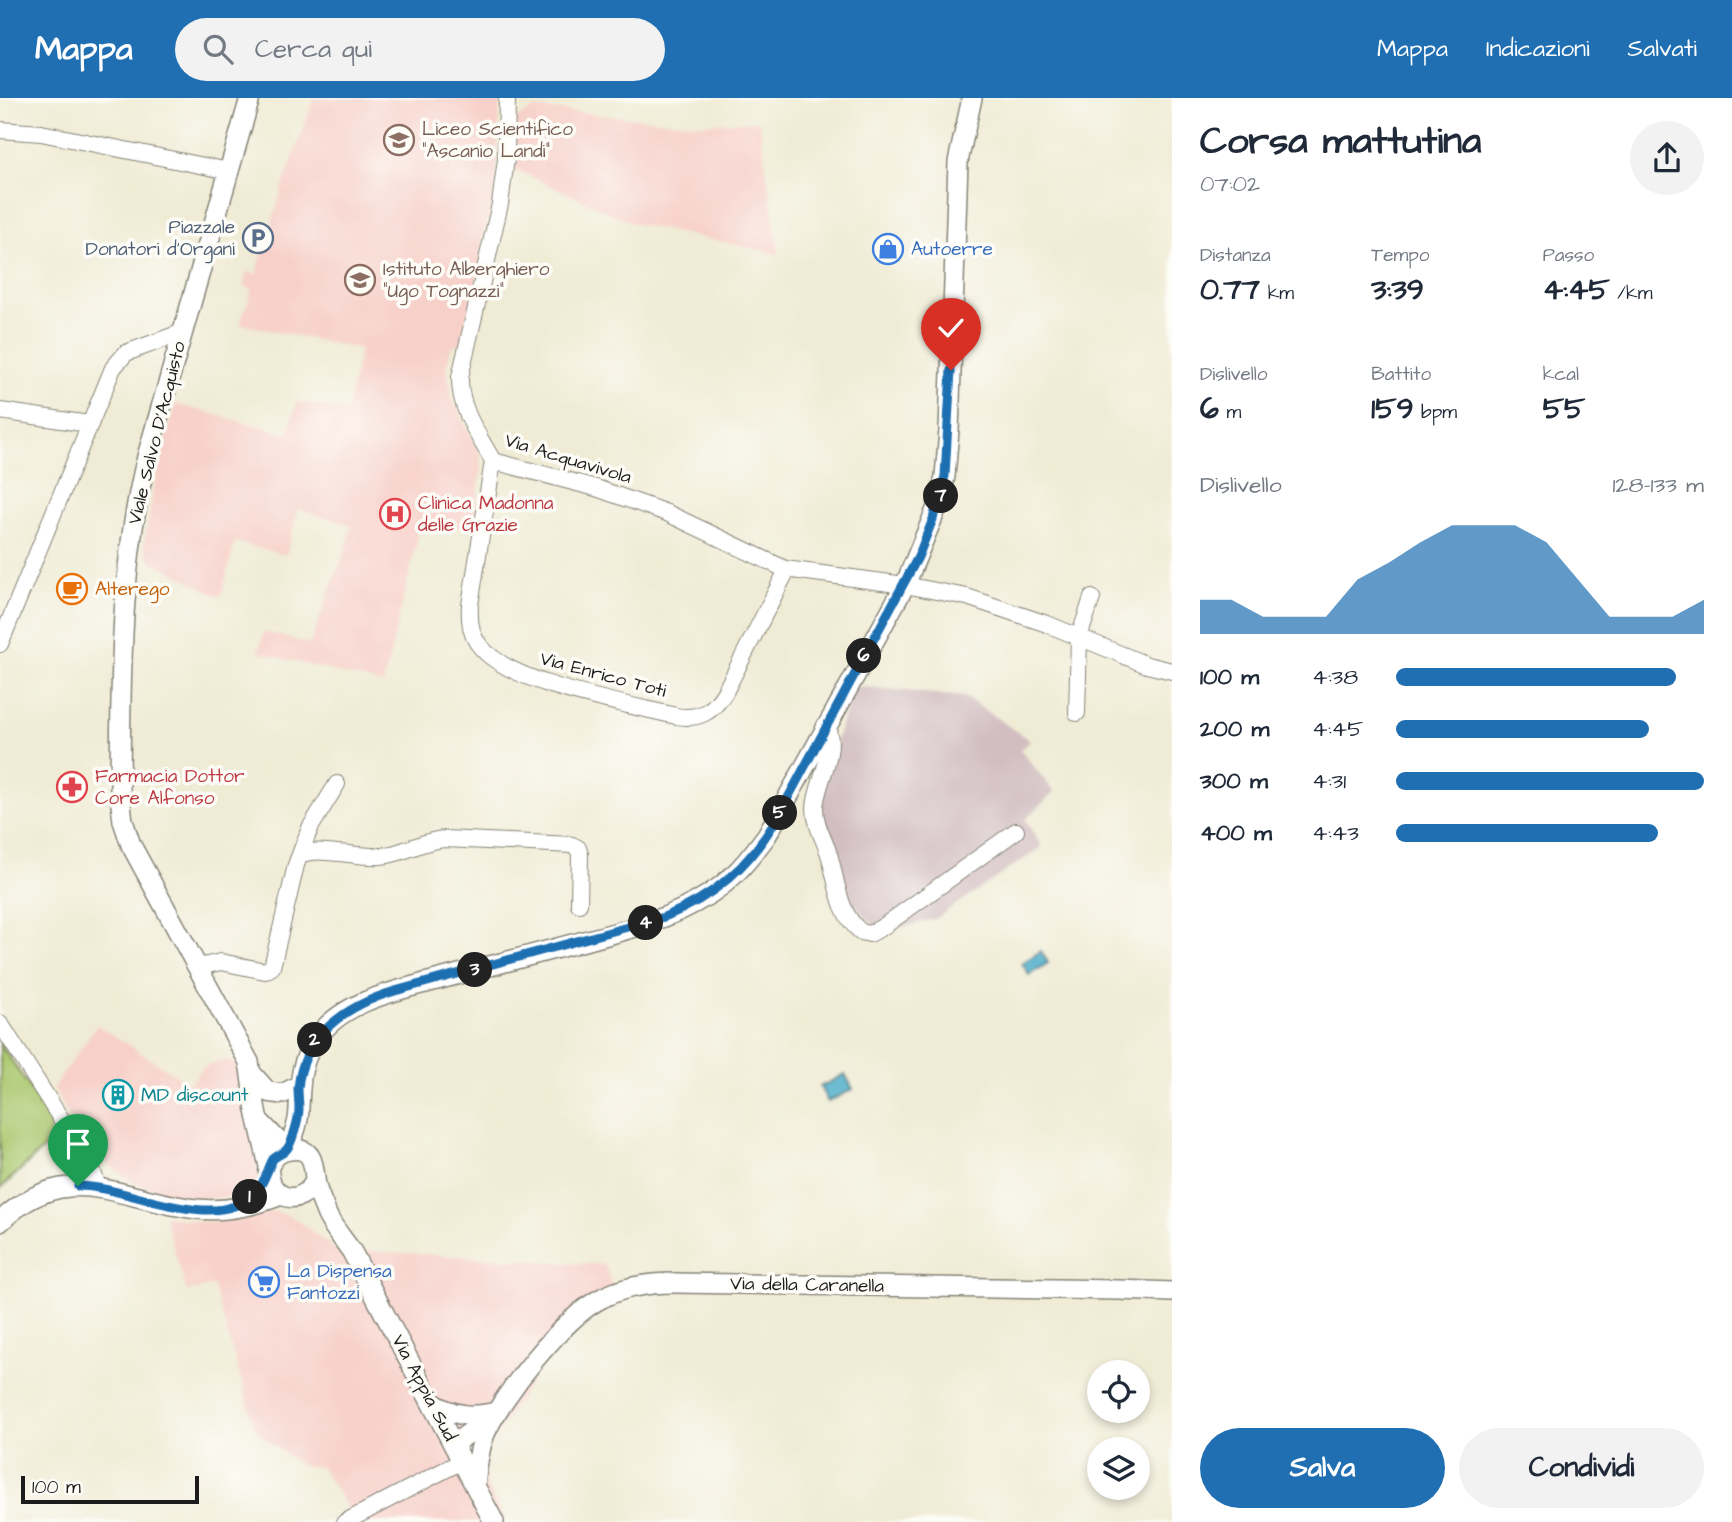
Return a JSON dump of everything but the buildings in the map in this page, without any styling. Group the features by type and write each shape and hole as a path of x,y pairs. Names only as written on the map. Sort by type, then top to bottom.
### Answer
{"main road":[{"name":"Viale Salvo D'Acquisto","path":"250,98 140,485 131,534 124,599 120,796 121,816 128,839 242,1046 252,1074 254,1100 269,1170"},
{"path":"0,1222 18,1206 43,1192 71,1186 98,1187 199,1209 231,1209 253,1205 311,1188 315,1181 314,1165 302,1128 298,1086 309,1053 321,1033 345,1013 395,991 646,923 684,909 710,894 738,871 767,835 825,725 905,585 933,519 946,469 950,423 957,181 960,149 972,98"},
{"path":"252,1074 268,1092 289,1093 298,1086"},
{"path":"287,1150 299,1110"},
{"path":"259,1121 287,1150"},
{"path":"231,1209 256,1192 279,1153 296,1150 310,1157"},
{"path":"269,1170 270,1183 329,1219"},
{"name":"Via Appia Sud","path":"315,1181 329,1219 352,1252 494,1522"},
{"name":"Via della Caranella","path":"458,1453 496,1412 547,1346 575,1316 605,1296 638,1286 675,1283 1172,1292"},
{"path":"432,1402 460,1416 475,1417 496,1412"},
{"name":"Via della Caranella","path":"475,1486 480,1448 496,1412"}],"street":[{"name":"Via Acquavivola","path":"508,98 506,159 500,204 460,377 465,411 493,461 596,488 659,510 787,570 905,585 985,602 1147,665 1172,671"},
{"path":"0,147 3,130 62,137 229,171"},
{"path":"0,644 111,371 120,358 130,352 183,332"},
{"path":"0,411 89,424"},
{"name":"Via Enrico Toti","path":"493,461 470,606 471,628 484,651 532,679 676,716 701,716 714,708 725,692 787,570"},
{"path":"1077,713 1079,637 1092,598"},
{"path":"825,725 830,734 831,746 816,797 816,816 839,896 859,932 870,934 884,926 1016,831"},
{"path":"198,967 221,962 273,972 292,877 310,828 337,784"},
{"path":"300,855 311,852 358,856 388,855 429,841 444,839 572,845 578,848 580,854 579,904"},
{"path":"0,1023 82,1152 98,1187"},
{"path":"345,1522 458,1453"}],"shaded area":[{"path":"314,98 500,98 496,190 482,241 481,259 462,342 451,347 447,367 452,398 479,452 482,468 471,529 422,520 383,684 258,652 264,632 310,644 348,542 351,525 298,509 286,555 235,542 221,597 153,562 147,555 144,544 157,469 176,404 288,434 297,402 347,411 360,349 240,324 252,289 243,286 247,272 256,274"},
{"path":"534,108 697,124 759,121 779,254 632,223 512,168 515,119"},
{"path":"854,686 965,697 1031,741 1020,749 1054,792 1025,820 1042,847 935,919 879,932 847,895 837,849 819,818 819,790"},
{"path":"97,1025 190,1084 209,1064 228,1060 239,1068 242,1102 259,1164 257,1180 249,1190 236,1196 225,1197 178,1196 136,1184 110,1166 65,1110 53,1088"},
{"path":"272,1211 291,1216 335,1249 605,1265 617,1301 591,1313 567,1334 532,1380 485,1451 485,1481 506,1522 333,1522 350,1513 321,1467 300,1465 256,1431 213,1285 187,1292 164,1216 204,1222 235,1220"}],"green space":[{"path":"0,1043 60,1133 1,1188 0,1187"}],"water":[{"path":"1041,951 1048,963 1029,975 1022,963"},
{"path":"845,1074 853,1089 828,1102 820,1087"}],"place":[{"name":"Liceo Scientifico \"Ascanio Landi\"","path":"399,140"},
{"name":"Piazzale Donatori d'Organi","path":"258,238"},
{"name":"Autoerre","path":"888,249"},
{"name":"Istituto Alberghiero \"Ugo Tognazzi\"","path":"360,280"},
{"name":"Clinica Madonna delle Grazie","path":"395,514"},
{"name":"Alterego","path":"72,589"},
{"name":"Farmacia Dottor Core Alfonso","path":"72,787"},
{"name":"MD discount","path":"118,1095"},
{"name":"La Dispensa Fantozzi","path":"264,1282"}],"route":[{"path":"78,1186 110,1189 178,1206 231,1209 256,1192 268,1175 273,1159 287,1150 297,1122 298,1086 309,1053 328,1025 354,1007 395,991 664,917 703,898 733,876 776,820 918,557 940,500 945,476 951,370"}]}
